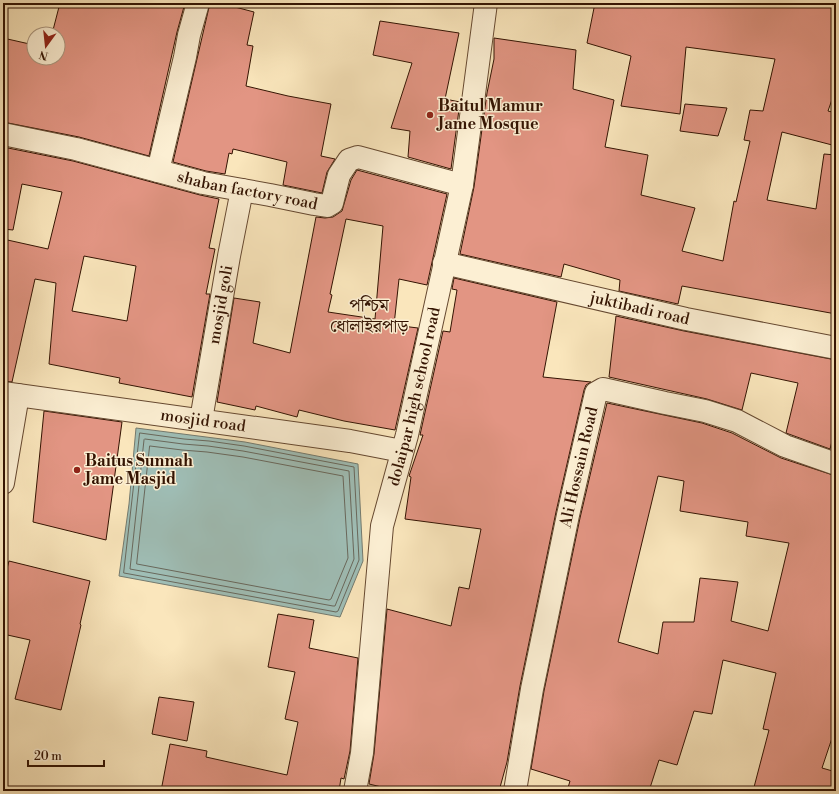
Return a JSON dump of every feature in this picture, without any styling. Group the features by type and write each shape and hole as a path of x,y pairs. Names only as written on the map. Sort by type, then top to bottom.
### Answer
{"street":[{"path":"158,171 189,35 198,3"},
{"name":"dolaipar high school road","path":"355,791 362,753 382,526 407,435 462,185 486,3"},
{"name":"shaban factory road","path":"3,134 76,149 203,183 327,206 332,202 339,175 349,160 358,157 462,185"},
{"name":"mosjid goli","path":"201,420 229,256 242,190"},
{"name":"juktibadi road","path":"444,263 686,318 836,348"},
{"name":"Ali Hossain Road","path":"515,791 532,689 568,515 596,393 599,390 604,389 705,411 737,421 785,446 836,464"},
{"path":"3,483 10,394"},
{"name":"mosjid road","path":"10,394 350,441 402,451"}],"water":[{"path":"136,428 245,442 358,464 363,561 340,617 119,576 129,504"}],"building":[{"path":"60,3 185,3 149,156 79,137 3,122 3,38 26,43 26,66 66,66 66,26 54,26"},
{"path":"210,3 254,12 247,45 253,46 246,86 331,104 321,156 335,159 327,172 322,193 283,185 287,162 233,149 232,154 229,153 225,174 206,171 173,162"},
{"path":"595,3 836,3 836,88 828,111 836,113 836,146 782,132 767,200 816,209 824,154 836,155 836,314 682,286 678,304 619,291 620,280 564,264 561,277 460,254 474,187 487,93 494,59 494,38 576,50 573,89 614,100 605,147 648,155 641,195 695,208 682,251 723,261 734,201 736,202 750,141 744,140 750,110 763,111 775,59 686,47 680,114 621,106 631,56 587,43"},
{"path":"380,21 459,33 445,99 460,102 451,169 408,157 410,131 391,128 412,63 373,55"},
{"path":"685,104 727,108 718,136 680,131"},
{"path":"3,147 73,161 219,199 209,248 215,249 206,294 210,294 192,397 119,383 120,378 49,364 56,283 35,279 12,382 3,381 3,239 48,249 62,192 22,184 13,230 3,229","holes":["84,256 136,266 127,321 72,311"]},
{"path":"357,170 447,194 427,285 399,279 394,325 418,328 395,430 344,421 299,410 297,417 256,406 255,410 217,402 234,298 260,302 253,343 290,353 316,217 333,217 342,211 351,180","holes":["346,219 383,226 375,319 328,312 332,295 330,294"]},
{"path":"454,278 557,302 543,377 591,382 586,385 584,390 556,512 520,686 507,762 499,791 398,791 369,784 374,754 387,609 451,626 459,587 469,589 481,529 405,519 411,477 409,476 423,435 420,435 443,331 450,332 457,290 452,289"},
{"path":"616,316 684,331 836,360 836,426 830,449 786,433 798,383 751,373 742,410 707,399 609,377"},
{"path":"607,403 702,423 732,433 781,458 836,476 836,726 822,768 836,772 836,791 753,791 769,730 763,729 776,673 723,660 712,714 694,711 677,765 659,760 649,791 567,791 570,781 531,769 544,691 580,518","holes":["658,476 684,481 680,511 748,522 746,536 789,543 768,631 731,621 738,582 700,578 694,622 663,622 658,654 618,642"]},
{"name":"Baitus Sunnah Jame Masjid","path":"44,411 122,422 106,540 33,522"},
{"path":"9,561 90,581 61,710 15,699 30,640 3,634 3,584"},
{"path":"278,614 314,620 309,648 358,658 350,751 344,779 341,778 339,791 161,791 170,744 207,751 206,757 287,775 298,722 285,719 295,672 268,667"},
{"path":"159,697 194,702 187,741 152,734"}],"place":[{"name":"Baitul Mamur Jame Mosque","path":"430,115"},
{"name":"Baitus Sunnah Jame Masjid","path":"77,470"}],"district":[{"name":"পশ্চিম ধোলাইরপাড়","path":"369,315"}]}
